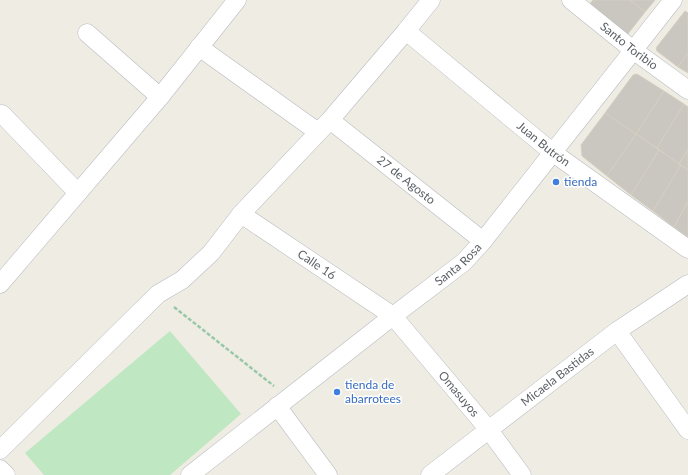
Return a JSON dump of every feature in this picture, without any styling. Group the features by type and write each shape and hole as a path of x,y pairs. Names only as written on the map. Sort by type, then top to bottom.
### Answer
{"street":[{"path":"1,281 160,97 237,0"},
{"path":"0,450 158,294 182,280 211,253 241,214 324,126 431,0"},
{"name":"Santo Toribio","path":"571,0 633,50 688,90"},
{"name":"Santa Rosa","path":"190,475 392,316 464,262 483,241 673,0"},
{"name":"Juan Butrón","path":"406,31 552,152 688,249"},
{"path":"87,33 160,97"},
{"name":"27 de Agosto","path":"199,47 324,126 483,241"},
{"path":"2,114 78,193"},
{"name":"Calle 16","path":"241,214 392,316"},
{"name":"Micaela Bastidas","path":"430,475 617,331 688,284"},
{"name":"Omasuyos","path":"392,316 489,430 522,475"},
{"path":"617,331 688,430"},
{"path":"283,402 328,475"},
{"path":"0,468 6,475"}],"path":[{"path":"158,294 283,402"}],"green space":[{"path":"170,331 241,414 170,475 44,475 25,453"}],"building":[{"path":"593,0 630,0 645,12 627,35 589,5"},
{"path":"630,0 655,0 645,12"},
{"path":"685,11 688,13 688,53 678,67 657,51 656,48"},
{"path":"688,53 688,73 678,67"},
{"path":"637,74 664,91 636,134 605,113 633,75"},
{"path":"664,91 684,104 657,148 636,134"},
{"path":"684,104 688,107 688,150 679,164 657,148"},
{"path":"605,113 636,134 607,176 582,156 581,145"},
{"path":"636,134 659,150 631,195 607,176"},
{"path":"659,150 681,165 653,211 631,195"},
{"path":"688,150 688,170 679,164"},
{"path":"681,165 688,170 688,201 674,227 653,211"},
{"path":"688,201 688,237 674,227"}],"place":[{"name":"tienda","path":"556,182"},
{"name":"tienda de abarrotees","path":"337,392"}]}
